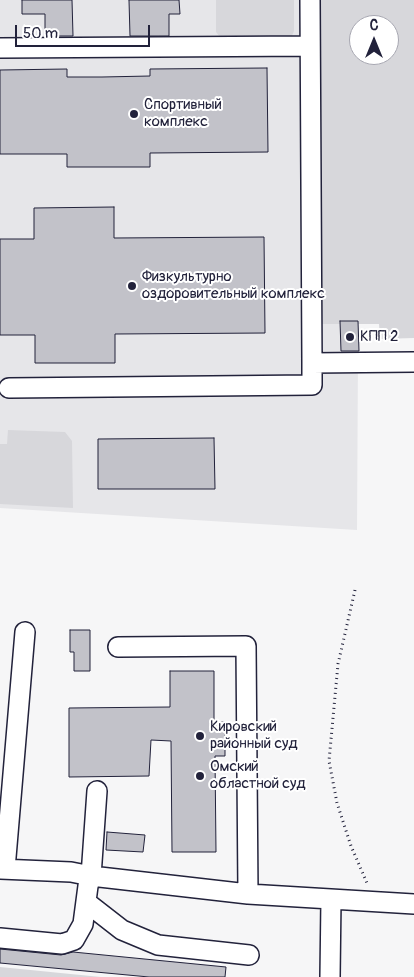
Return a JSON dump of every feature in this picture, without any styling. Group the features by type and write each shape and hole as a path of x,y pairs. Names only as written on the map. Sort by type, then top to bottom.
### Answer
{"lane":[{"path":"9,388 312,385 310,0"},
{"path":"0,48 310,46"},
{"path":"312,363 414,362"},
{"path":"25,632 2,869 71,872 91,876 248,894 414,904"},
{"path":"118,647 246,646 248,894"},
{"path":"0,938 62,944 74,940 83,924 91,876 97,791"},
{"path":"330,977 331,898"},
{"path":"86,902 122,930 158,945 250,955"}],"path":[{"path":"355,590 338,664 328,761 337,803 351,846 376,902"}],"shaded area":[{"path":"0,0 360,0 360,15 349,15 349,65 360,65 357,530 0,508"},
{"path":"216,0 294,0 294,31 291,38 221,38 216,32"},
{"path":"315,0 414,0 414,338 380,339 379,324 316,324"},
{"path":"8,430 65,432 72,441 73,508 0,504 0,444 7,444"},
{"path":"0,967 101,977 0,977"}],"building":[{"path":"22,0 72,0 73,36 45,36 45,14 22,14"},
{"path":"129,0 179,0 180,14 169,14 169,36 130,36"},
{"name":"Спортивный комплекс","path":"267,68 268,152 150,153 150,167 67,167 67,154 0,154 0,70 67,69 67,77 102,77 150,76 150,69"},
{"name":"Физкультурно оздоровительный комплекс","path":"114,207 114,238 264,237 265,333 115,334 115,363 35,363 35,335 0,335 0,239 34,239 34,208"},
{"name":"КПП 2","path":"340,321 358,321 359,351 341,351"},
{"path":"214,438 215,489 98,489 98,439"},
{"path":"70,630 90,630 90,671 74,671 74,652 70,652"},
{"path":"170,671 214,671 214,722 225,722 225,756 215,756 216,852 172,852 171,741 151,740 149,776 69,777 69,708 170,707"},
{"path":"107,832 145,835 143,852 106,850"},
{"path":"0,949 61,955 73,952 226,967 225,977 149,977 0,963"}],"place":[{"name":"Спортивный комплекс","path":"134,114"},
{"name":"Физкультурно оздоровительный комплекс","path":"132,286"},
{"name":"КПП 2","path":"350,337"},
{"name":"Кировский районный суд","path":"200,736"},
{"name":"Омский областной суд","path":"200,776"}]}
